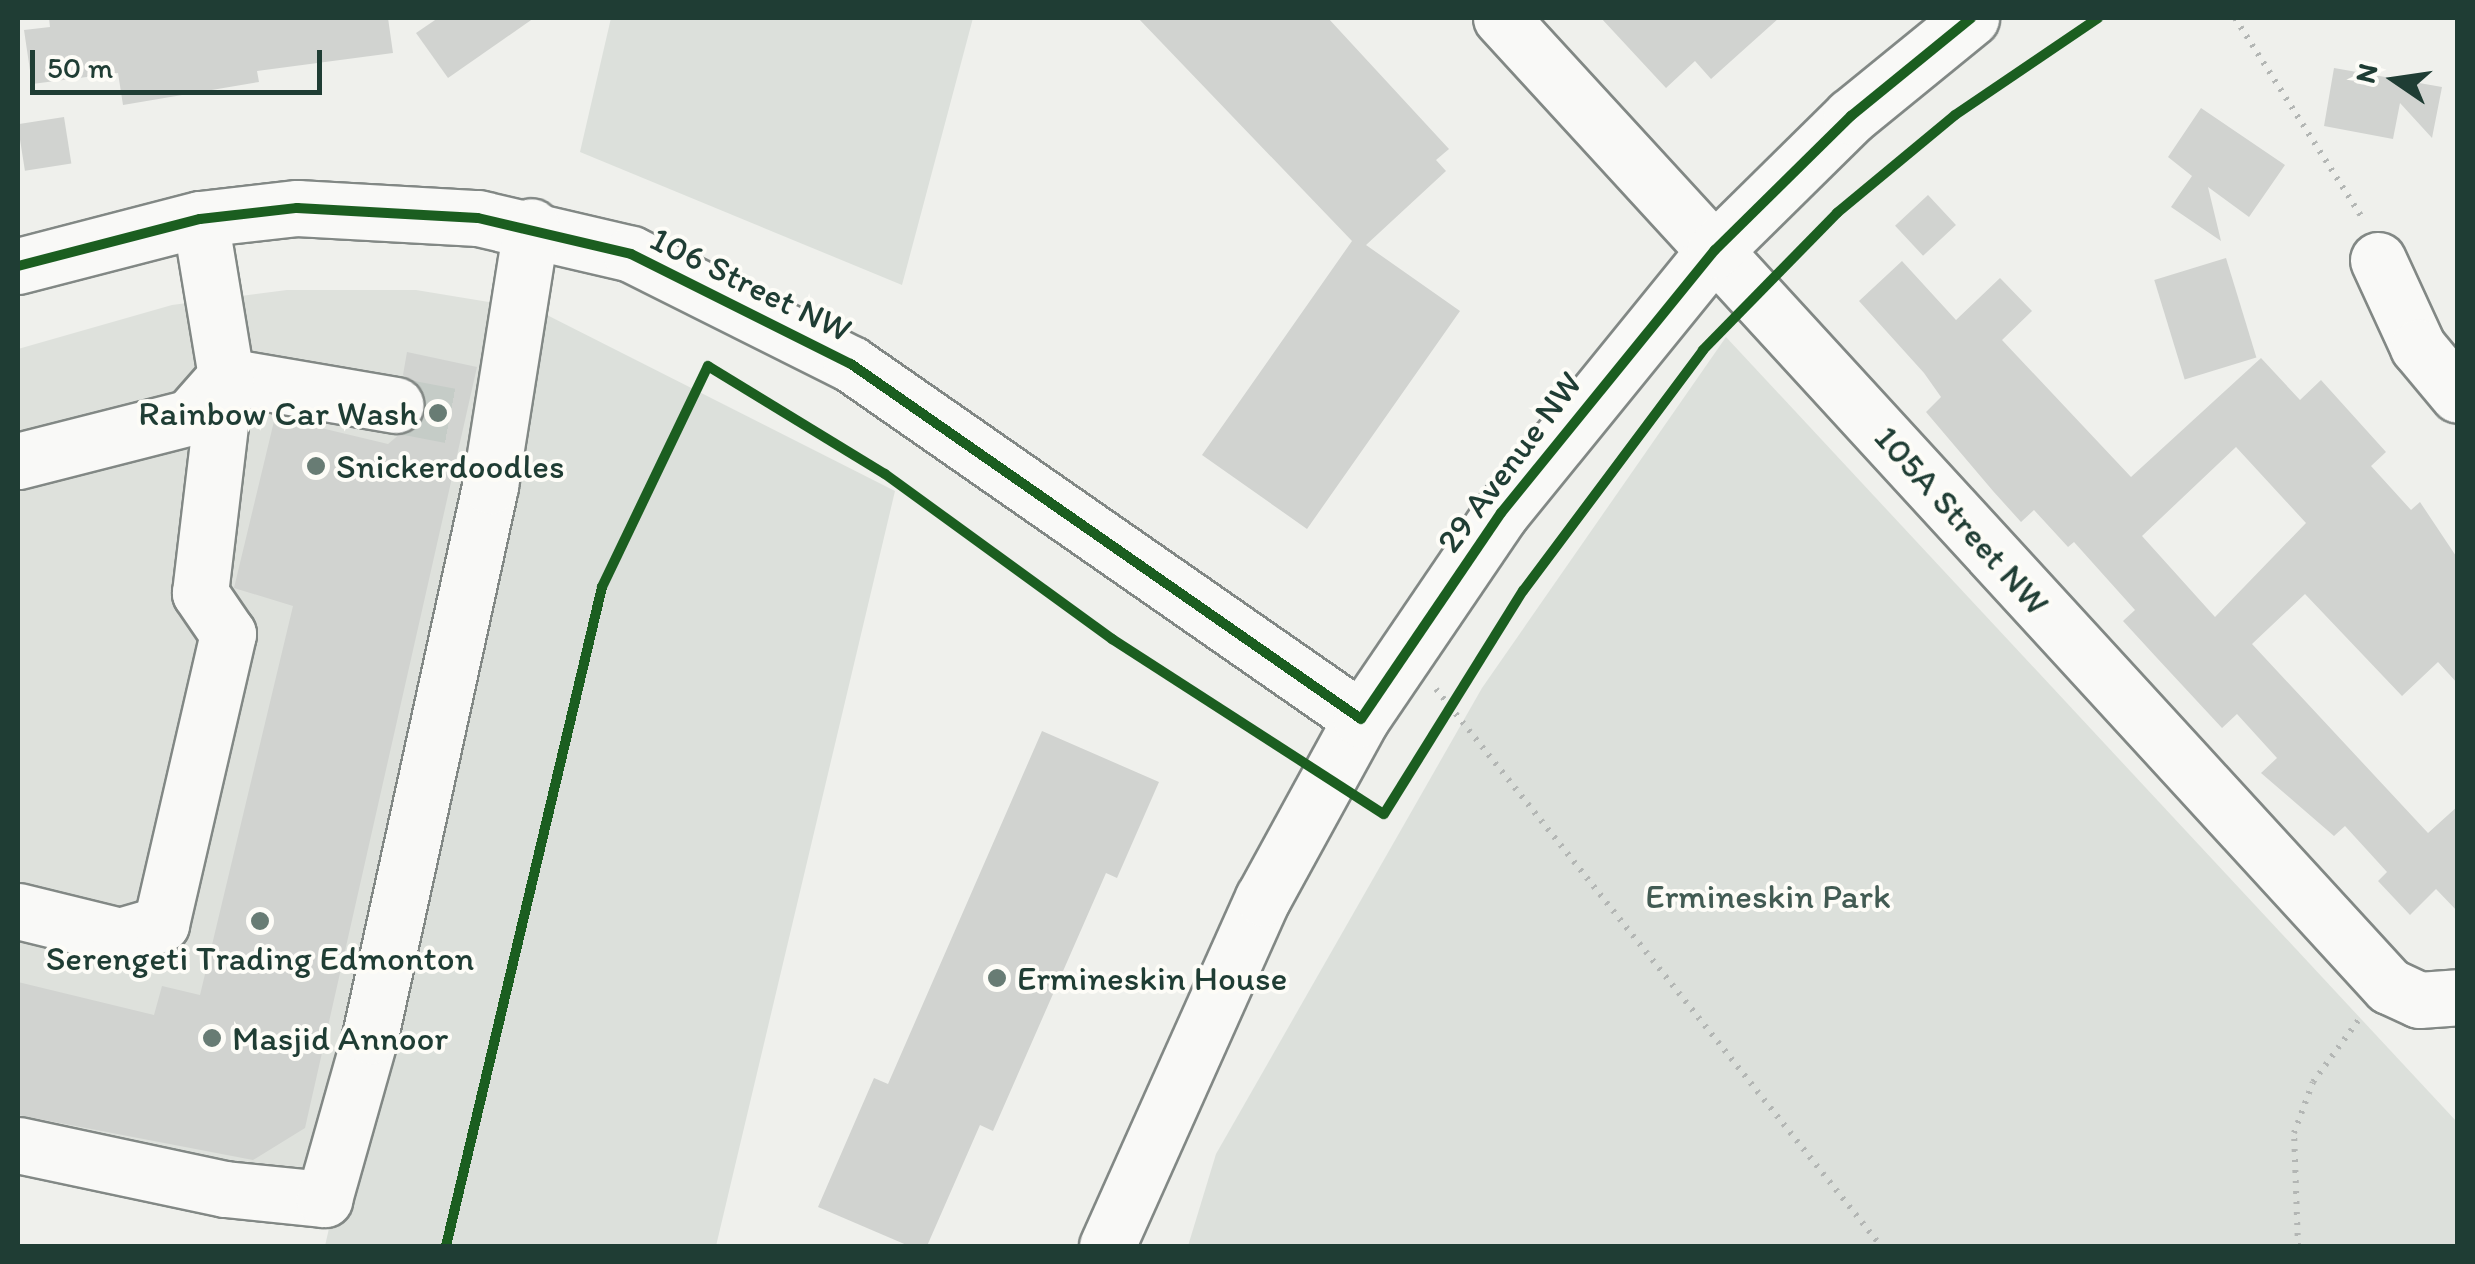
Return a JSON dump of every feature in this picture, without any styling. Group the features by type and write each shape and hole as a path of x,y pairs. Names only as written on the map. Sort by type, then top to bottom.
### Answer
{"street":[{"name":"105A Street NW","path":"1501,18 1715,250 2427,995"},
{"name":"29 Avenue NW","path":"1106,1246 1206,1012 1361,719 1502,513 1715,250 1852,116 1971,18"},
{"name":"106 Street NW","path":"18,266 200,219 359,208 532,226 726,294 851,364 1361,719"},
{"path":"18,911 120,936 161,924 228,634 200,594 226,376 200,219"},
{"path":"18,1145 224,1190 324,1199 370,1036 489,423 532,226"},
{"path":"2378,260 2418,347 2458,395"},
{"path":"226,376 396,405"},
{"path":"18,462 190,417 226,376"}],"path":[{"path":"2235,18 2351,188 2378,260"},
{"path":"1442,714 1461,684"},
{"path":"1436,689 1450,700 1881,1246"},
{"path":"2298,1246 2290,1164 2302,1106 2329,1054 2427,995"}],"shaded area":[{"path":"287,290 416,290 537,310 330,1225 18,1153 18,349 172,305"}],"green space":[{"path":"611,18 973,18 902,285 580,152"},
{"path":"537,310 895,491 716,1246 325,1246"},
{"name":"Ermineskin Park","path":"1726,337 2457,1122 2457,1246 1188,1246 1216,1154 1482,688"}],"building":[{"path":"49,18 388,18 393,53 257,71 259,82 123,105 118,73 32,84 24,30 50,27"},
{"path":"438,18 534,18 448,78 416,33"},
{"path":"1138,18 1328,18 1449,149 1436,160 1446,171 1366,245 1460,311 1307,529 1202,455 1352,241"},
{"path":"1601,18 1779,18 1711,79 1695,61 1666,88"},
{"path":"2334,68 2442,87 2432,138 2400,103 2393,139 2324,126"},
{"path":"2201,108 2285,165 2249,217 2208,187 2221,241 2171,207 2192,176 2168,157"},
{"path":"64,117 71,163 25,171 18,124"},
{"path":"1928,195 1956,225 1923,256 1895,226"},
{"path":"2226,258 2256,357 2185,379 2154,280"},
{"path":"1902,261 1956,320 2000,278 2032,311 2002,340 2131,477 2261,358 2300,400 2321,380 2386,452 2371,466 2411,510 2420,502 2458,559 2458,684 2438,662 2402,696 2305,594 2252,644 2428,833 2458,806 2458,912 2436,889 2410,915 2378,881 2387,872 2345,826 2334,836 2261,773 2277,758 2237,714 2222,728 2123,621 2135,610 2074,542 2068,547 2034,510 2021,522 1926,412 1941,397 1859,301","holes":["2236,447 2306,523 2215,617 2142,536"]},
{"path":"407,352 477,367 305,1128 253,1160 18,1115 18,982 154,1015 162,986 200,995 293,606 234,588 275,417 388,444 427,411 425,393 403,375"},
{"name":"Ermineskin House","path":"1042,731 1159,782 1117,878 1106,873 993,1131 980,1125 927,1246 909,1246 818,1207 874,1078 888,1084"}],"tunnel":[{"path":"396,405 480,421"}],"cycle path":[{"path":"18,266 200,219 297,208 478,218 631,254 851,364 1361,719 1501,513 1715,250 1851,116 1971,18"},
{"path":"446,1246 602,587 708,366 885,474 1112,639 1384,814 1523,591 1703,350 1837,213 1955,115 2098,18"}],"place":[{"name":"Rainbow Car Wash","path":"438,413"},
{"name":"Snickerdoodles","path":"316,466"},
{"name":"Serengeti Trading Edmonton","path":"260,921"},
{"name":"Ermineskin House","path":"997,978"},
{"name":"Masjid Annoor","path":"212,1038"}]}
